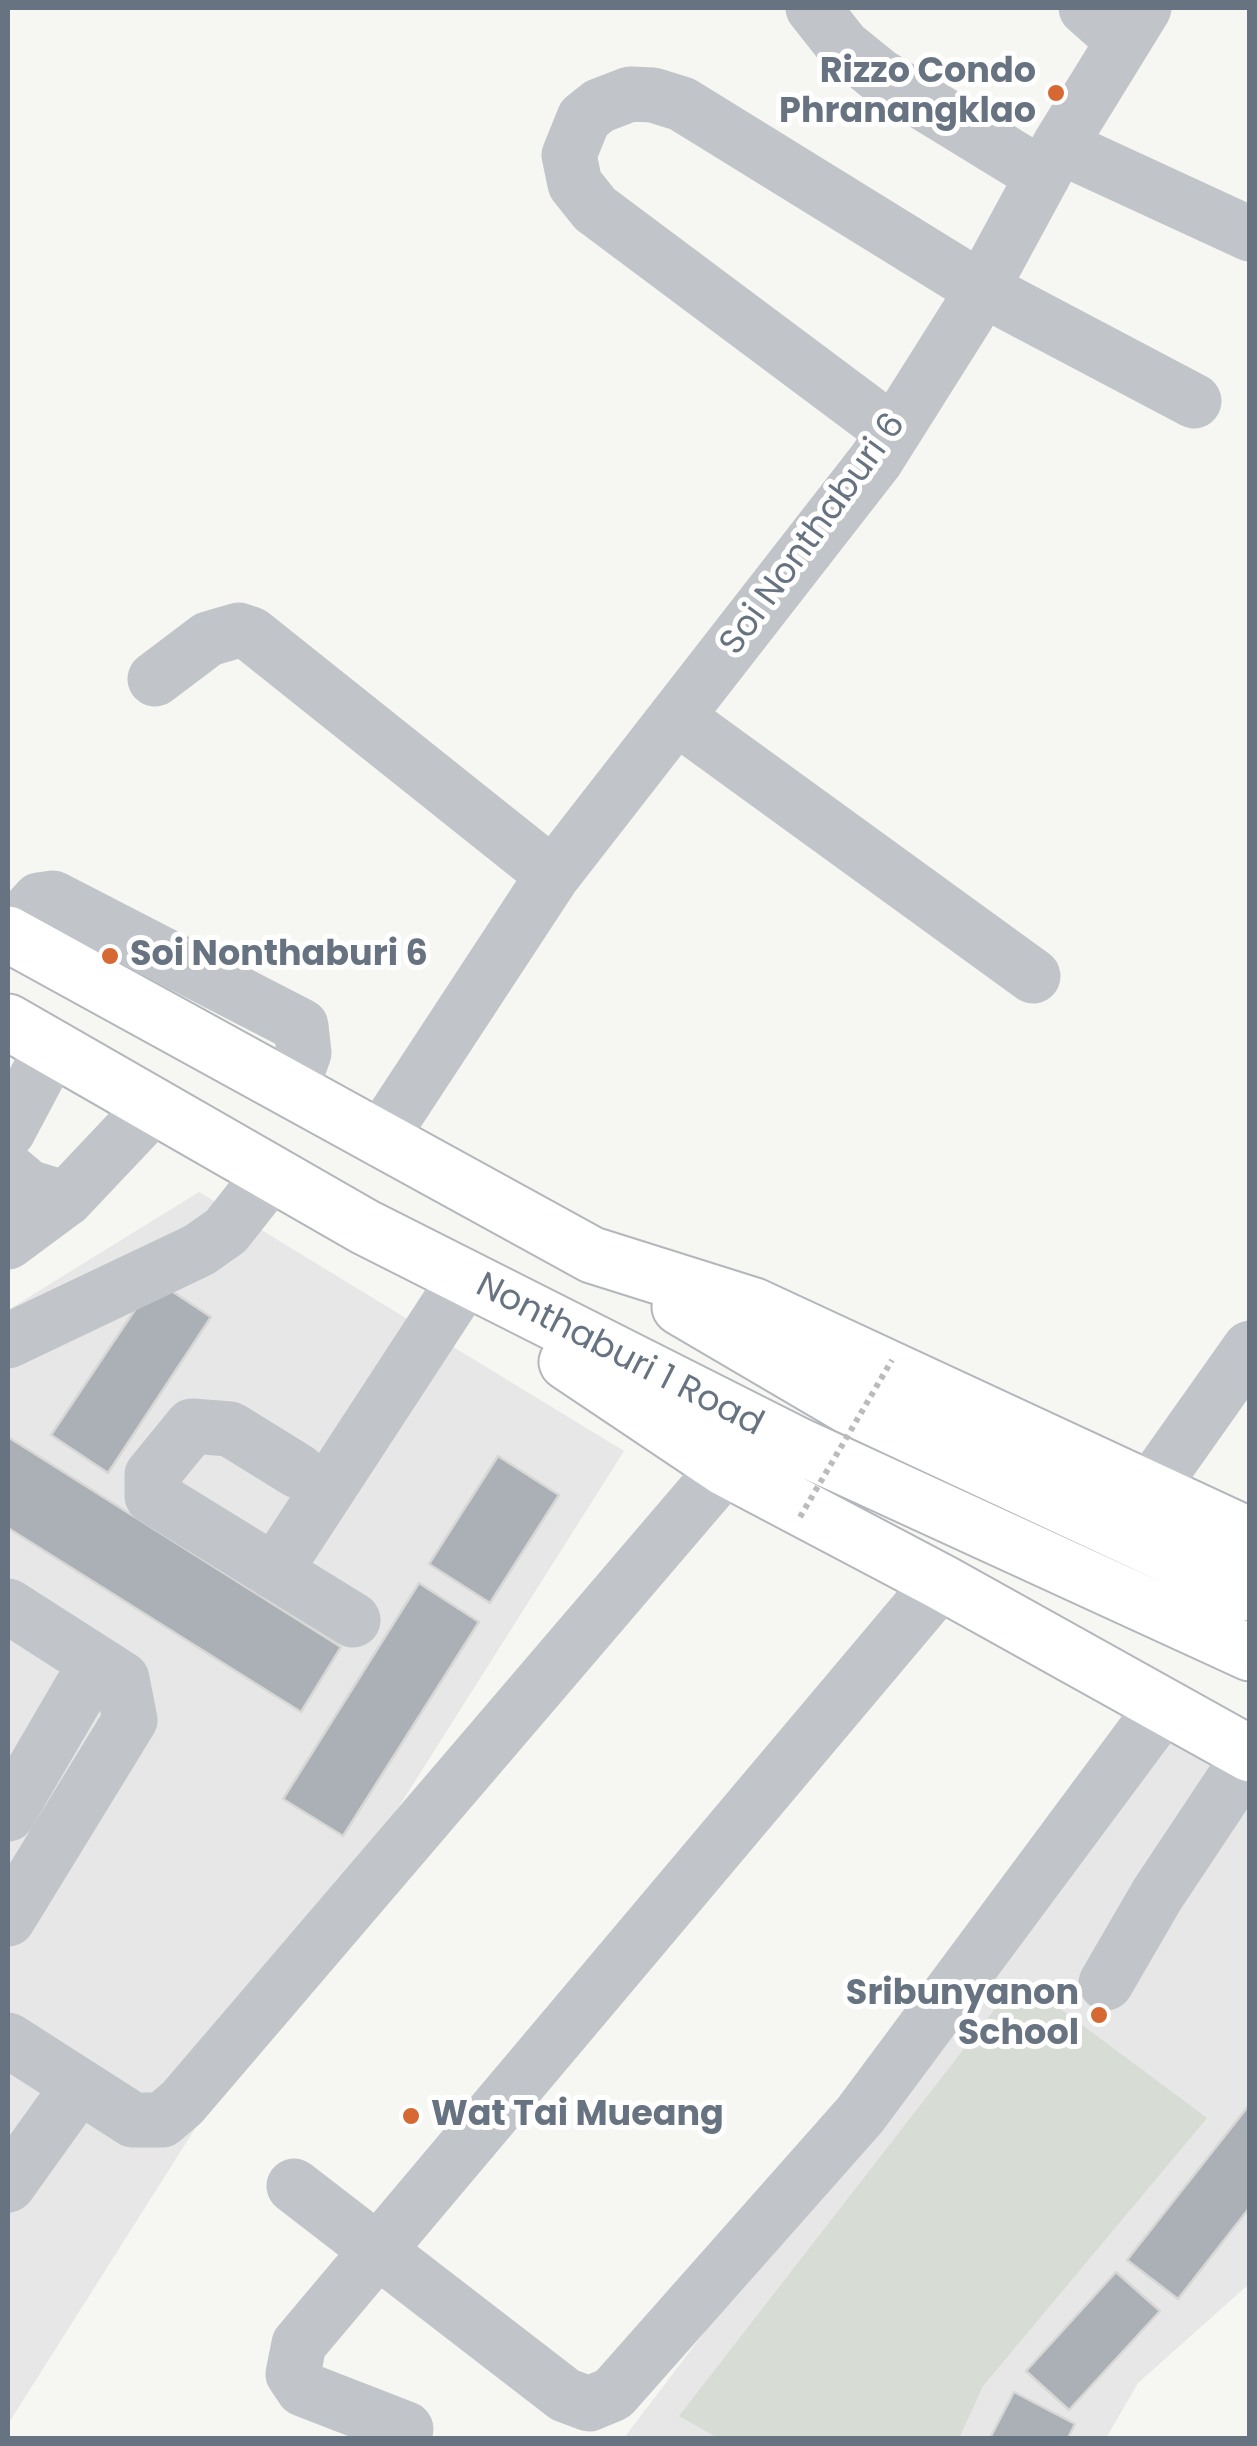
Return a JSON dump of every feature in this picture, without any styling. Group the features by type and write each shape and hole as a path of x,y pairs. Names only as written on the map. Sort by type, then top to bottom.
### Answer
{"main road":[{"path":"8,934 592,1254 847,1405 1250,1593"},
{"name":"Nonthaburi 1 Road","path":"30,1035 365,1228 799,1446 1175,1622 1250,1652"},
{"path":"365,1228 725,1468 941,1582 1250,1754"},
{"path":"592,1254 754,1306 1250,1536"},
{"path":"1175,1622 1250,1673"}],"street":[{"path":"813,8 843,46 880,76 1051,161 1250,234"},
{"name":"Soi Nonthaburi 6","path":"380,1138 552,876 679,719 876,460 968,314 1051,161 1118,19"},
{"path":"892,431 594,209 575,184 569,155 584,118 600,106 630,94 654,95 682,104 980,288 1194,400"},
{"path":"155,679 208,639 239,630 251,634 552,876"},
{"path":"679,719 1033,976"},
{"path":"8,1131 30,1035"},
{"path":"8,1242 66,1199 153,1107"},
{"path":"8,1170 28,1187 66,1199"},
{"path":"8,1341 200,1250 226,1231 270,1175"},
{"path":"259,1563 298,1471 444,1280"},
{"path":"259,1563 444,1280"},
{"path":"1151,1488 1250,1348"},
{"path":"298,1471 230,1428 192,1426 152,1475 152,1496 353,1620"},
{"path":"8,2040 133,2120 162,2120 182,2103 725,1468"},
{"path":"406,2429 303,2389 293,2374 299,2344 941,1582"},
{"path":"8,1606 122,1679 130,1720 8,1920"},
{"path":"8,1814 96,1663"},
{"path":"294,2186 565,2396 589,2404 613,2394 860,2114 1163,1707"},
{"path":"1106,1984 1157,1895 1250,1754"},
{"path":"8,2185 78,2086"}],"path":[{"path":"800,1517 892,1360"}],"shaded area":[{"path":"199,1192 624,1451 8,2424 8,1310"},
{"name":"Sribunyanon School","path":"1163,1728 1249,1779 1249,2284 1138,2383 1106,2438 624,2438"},
{"path":"1019,1978 1207,2118 983,2386 959,2438 718,2438 679,2416"}],"building":[{"path":"155,1280 211,1317 108,1473 51,1435"},
{"path":"8,1437 341,1647 301,1712 8,1528"},
{"path":"498,1456 559,1495 490,1603 429,1564"},
{"path":"419,1583 479,1622 343,1836 283,1799"},
{"path":"1250,2104 1250,2207 1178,2299 1127,2260"},
{"path":"1116,2272 1160,2311 1069,2410 1026,2371"},
{"path":"1014,2392 1075,2424 1068,2438 990,2438"}],"place":[{"name":"Rizzo Condo Phranangklao","path":"1056,93"},
{"name":"Soi Nonthaburi 6","path":"110,956"},
{"name":"Sribunyanon School","path":"1099,2015"},
{"name":"Wat Tai Mueang","path":"411,2116"}]}
